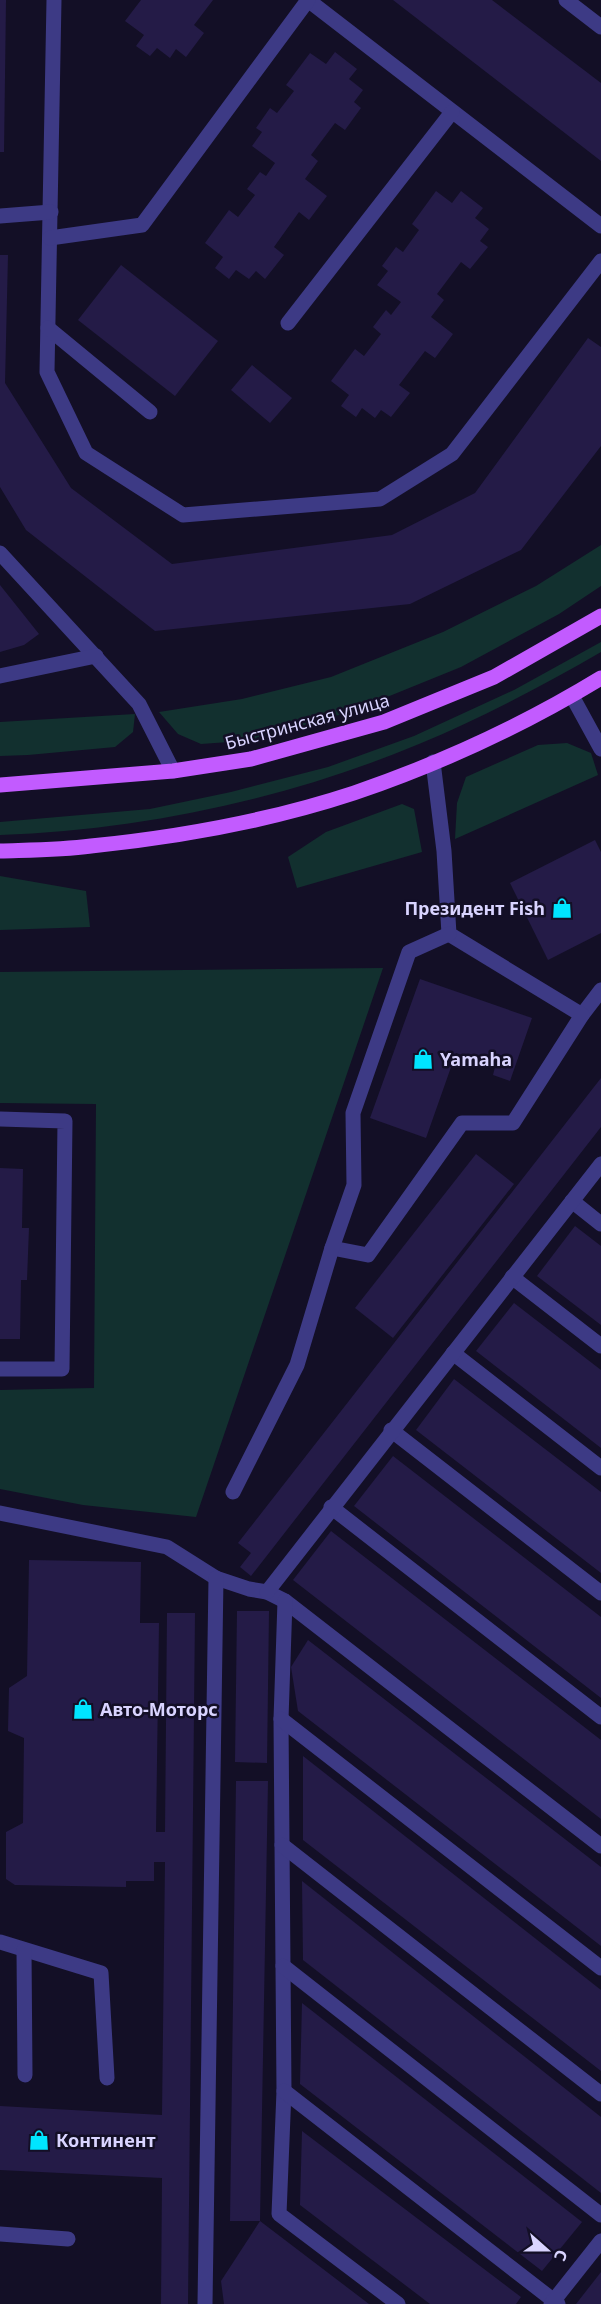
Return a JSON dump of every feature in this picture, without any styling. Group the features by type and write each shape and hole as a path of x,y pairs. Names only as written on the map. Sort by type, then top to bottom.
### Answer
{"main road":[{"name":"Быстринская улица","path":"0,785 173,771 251,759 384,722 494,677 601,616"},
{"path":"0,851 89,847 179,834 274,814 353,793 433,762 572,696 601,678"}],"lane":[{"path":"54,0 47,372 86,453 183,515 380,499 452,454 601,261"},
{"path":"50,238 142,225 308,0 601,226"},
{"path":"566,0 601,27"},
{"path":"288,323 452,112"},
{"path":"0,216 51,212"},
{"path":"48,328 150,412"},
{"path":"0,553 139,704 173,771"},
{"path":"0,676 96,656"},
{"path":"572,696 601,749"},
{"path":"433,762 444,851 449,934"},
{"path":"449,934 582,1016"},
{"path":"233,1492 297,1365 332,1248 354,1185 353,1113 409,952 449,934"},
{"path":"332,1248 368,1255 462,1124 513,1123 601,990"},
{"path":"0,1119 65,1121 63,1369 0,1369"},
{"path":"267,1592 391,1430 601,1164"},
{"path":"572,1201 601,1224"},
{"path":"512,1277 601,1346"},
{"path":"453,1353 601,1468"},
{"path":"391,1430 601,1593"},
{"path":"331,1507 601,1717"},
{"path":"0,1513 166,1547 216,1578 249,1589 267,1592 285,1601 601,1846"},
{"path":"205,2304 216,1578"},
{"path":"285,1601 281,1719 284,2091 279,2214 398,2304"},
{"path":"281,1719 601,1968"},
{"path":"282,1845 601,2094"},
{"path":"0,1942 101,1973 107,2078"},
{"path":"24,1950 25,2075"},
{"path":"283,1966 601,2215"},
{"path":"284,2091 554,2303 601,2241"},
{"path":"0,2234 68,2239"}],"green space":[{"path":"601,545 601,586 559,614 461,667 355,710 256,740 201,744 178,734 159,712 242,699 331,677 443,632 536,586"},
{"path":"601,642 601,652 489,712 419,744 318,781 266,796 160,819 53,832 0,835 0,822 150,809 231,792 328,767 414,736 514,690"},
{"path":"135,714 133,732 115,747 0,756 0,722"},
{"path":"567,743 591,753 598,775 455,839 457,803 466,777 538,745"},
{"path":"402,804 414,809 422,852 297,888 288,857 326,832"},
{"path":"0,876 86,891 90,927 0,930"},
{"path":"383,968 196,1517 83,1505 0,1489 0,1390 94,1388 96,1104 0,1103 0,972"}],"building":[{"path":"0,0 6,0 4,152 0,152"},
{"path":"141,0 213,0 194,25 204,33 186,57 176,49 170,58 157,48 150,56 136,46 144,35 125,21"},
{"path":"393,0 492,0 601,83 601,161"},
{"path":"335,52 357,69 349,79 363,90 354,102 361,108 345,130 335,123 311,155 318,161 305,179 327,196 309,220 299,212 274,247 284,255 265,279 256,271 249,279 236,270 229,279 215,268 223,257 205,243 229,210 238,217 255,195 247,189 260,172 266,176 275,163 252,146 262,132 256,128 270,108 277,113 294,91 286,85 310,53 326,64"},
{"path":"436,191 452,203 461,191 483,208 475,218 489,229 480,241 488,247 470,269 461,262 437,294 444,300 431,317 453,334 435,358 425,351 399,385 410,393 391,417 381,410 375,418 362,408 356,417 341,406 349,395 331,381 355,349 364,356 381,334 373,327 386,310 391,315 401,302 377,285 388,271 382,266 396,247 403,252 419,230 412,224"},
{"path":"0,255 8,255 5,383 71,488 172,564 392,535 475,493 588,338 601,347 601,446 521,550 410,604 155,631 26,530 0,487"},
{"path":"121,265 218,341 175,396 78,320"},
{"path":"252,365 292,398 270,423 231,390"},
{"path":"0,585 39,634 24,645 0,652"},
{"name":"Президент Fish","path":"595,840 601,852 601,933 548,960 510,883"},
{"name":"Yamaha","path":"420,979 532,1018 510,1081 493,1075 495,1067 456,1053 426,1138 370,1118"},
{"path":"601,1078 601,1127 251,1576 240,1567 251,1553 238,1543"},
{"path":"476,1154 514,1184 393,1338 355,1308"},
{"path":"0,1168 23,1169 22,1228 29,1228 27,1280 21,1280 20,1339 0,1339"},
{"path":"575,1226 601,1246 601,1325 537,1276"},
{"path":"514,1303 601,1370 601,1448 476,1351"},
{"path":"454,1379 601,1492 601,1573 416,1430"},
{"path":"393,1456 601,1617 601,1698 354,1506"},
{"path":"331,1531 601,1740 601,1819 293,1580"},
{"path":"29,1560 141,1562 140,1623 159,1623 156,1832 165,1832 167,1613 195,1613 188,2304 161,2304 162,2178 0,2170 0,2106 162,2115 165,1862 154,1862 154,1881 126,1881 126,1887 15,1885 6,1879 6,1832 23,1823 24,1738 8,1731 9,1688 27,1676"},
{"path":"237,1611 269,1611 267,1763 235,1762"},
{"path":"308,1640 601,1867 601,1946 298,1711 291,1667"},
{"path":"303,1756 601,1990 601,2071 303,1840"},
{"path":"236,1781 268,1781 260,2221 230,2221"},
{"path":"302,1881 601,2117 601,2193 303,1960"},
{"path":"302,2003 582,2222 542,2271 300,2084"},
{"path":"302,2131 521,2297 516,2304 430,2304 300,2205"},
{"path":"260,2221 369,2304 224,2304 221,2281"},
{"path":"601,2272 601,2304 576,2304"}],"place":[{"name":"Президент Fish","path":"562,908"},
{"name":"Yamaha","path":"423,1059"},
{"name":"Авто-Моторс","path":"83,1709"},
{"name":"Континент","path":"39,2140"}]}
